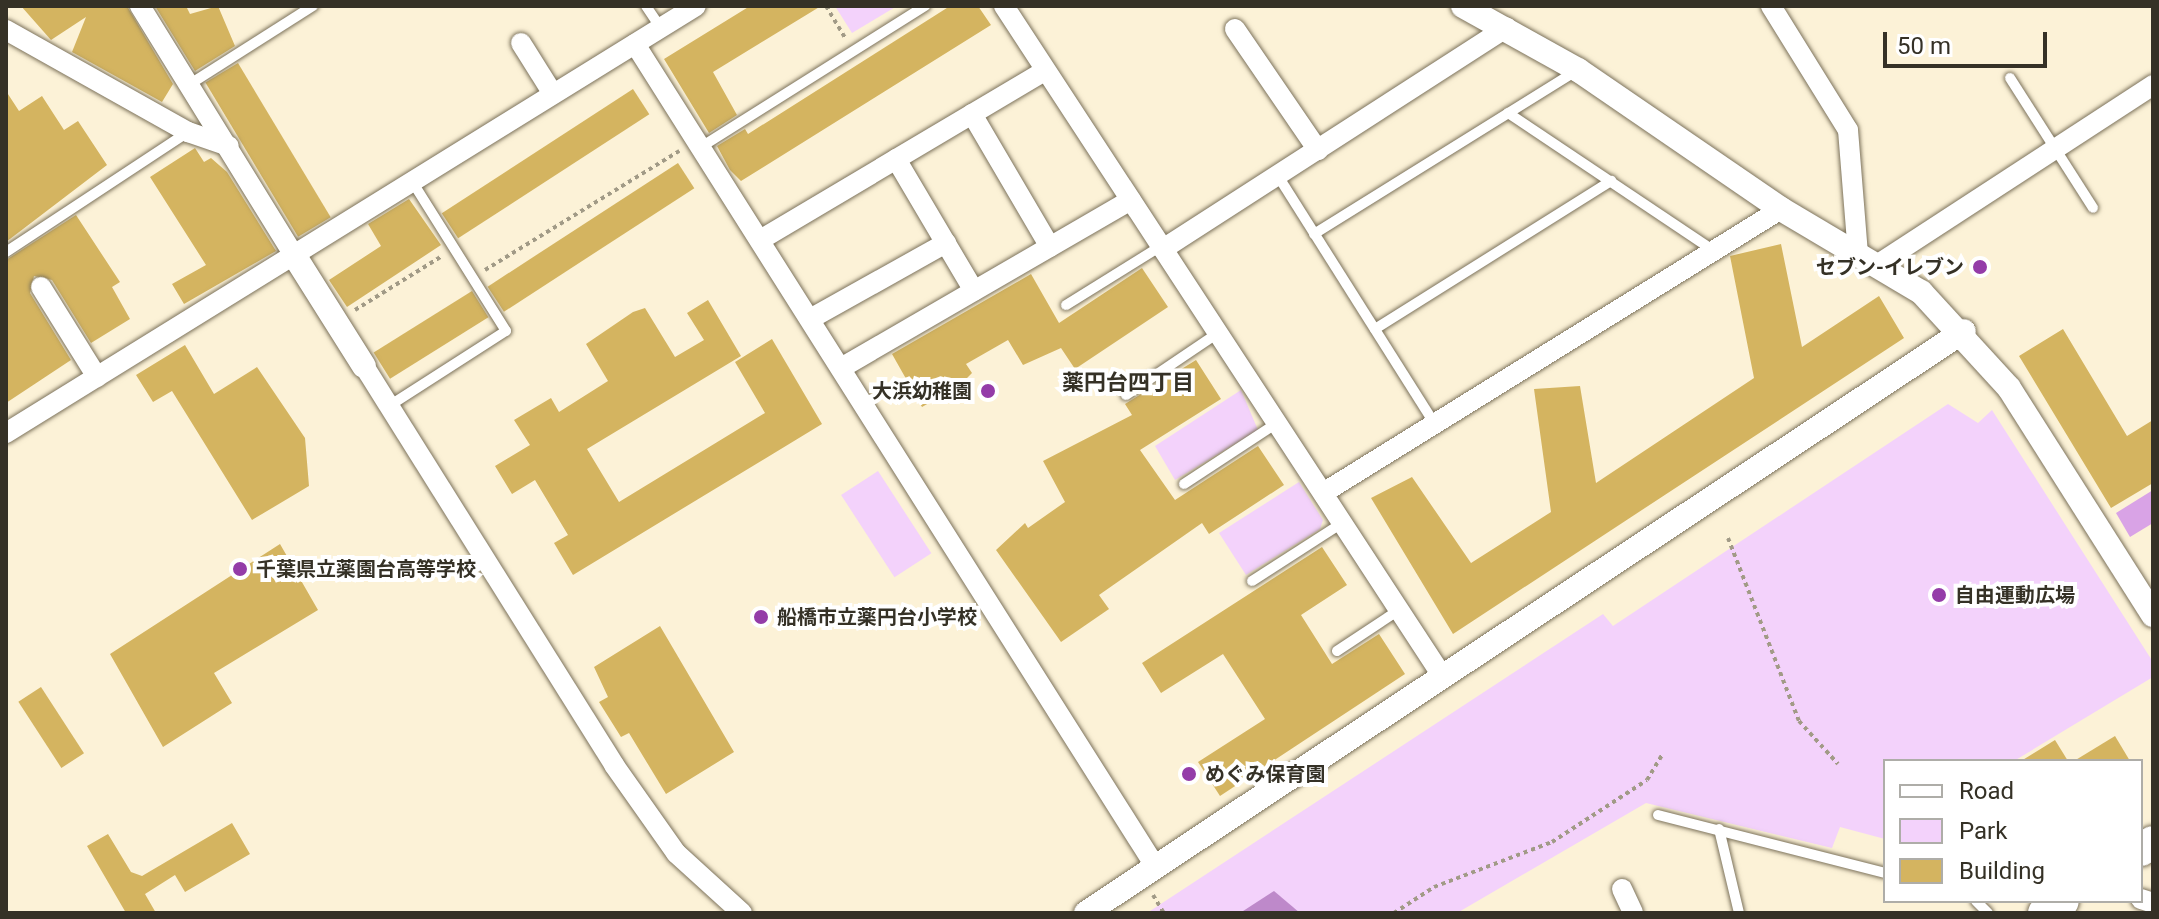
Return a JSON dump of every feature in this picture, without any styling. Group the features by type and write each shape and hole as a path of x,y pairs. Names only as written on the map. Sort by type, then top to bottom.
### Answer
{"street":[{"path":"140,6 614,765 676,853 742,913"},
{"path":"6,433 696,6"},
{"path":"1004,6 1443,677"},
{"path":"1463,6 1507,27 1578,70 1781,209 1868,259 1964,331 2009,388 2153,615"},
{"path":"1771,6 1848,130 1868,259"},
{"path":"1162,248 1507,27"},
{"path":"1235,29 1318,150"},
{"path":"6,30 188,132 229,146"},
{"path":"521,43 553,94"},
{"path":"635,44 696,145 760,240 1155,866"},
{"path":"760,240 1045,71"},
{"path":"1868,259 2055,149 2153,85"},
{"path":"972,114 1050,247"},
{"path":"896,159 974,291"},
{"path":"841,368 1131,200"},
{"path":"1323,493 1781,209"},
{"path":"810,319 946,243"},
{"path":"41,287 97,377"},
{"path":"1086,913 1964,331"},
{"path":"1622,889 1633,913"}],"lane":[{"path":"190,84 313,6"},
{"path":"646,6 661,28"},
{"path":"696,145 925,6"},
{"path":"1314,234 1578,70"},
{"path":"2010,78 2093,208"},
{"path":"1508,113 1714,251"},
{"path":"6,252 188,132"},
{"path":"1278,176 1435,424"},
{"path":"389,406 506,331 412,181"},
{"path":"1375,329 1611,181"},
{"path":"1066,305 1162,248"},
{"path":"1126,395 1218,333"},
{"path":"1184,484 1277,423"},
{"path":"1252,581 1342,523"},
{"path":"1337,651 1399,610"},
{"path":"1658,815 1883,872"},
{"path":"1719,829 1739,913"}],"path":[{"path":"826,6 853,51"},
{"path":"473,278 696,145"},
{"path":"336,322 454,248"},
{"path":"1728,538 1799,721 1838,764"},
{"path":"1394,913 1434,887 1552,842 1647,780 1662,755"},
{"path":"1153,895 1164,913"}],"green space":[{"path":"835,6 897,6 852,33"},
{"path":"1241,390 1258,430 1175,480 1155,446"},
{"path":"1948,404 1978,423 1992,410 2153,662 2153,677 2017,759 1883,759 1883,838 1840,827 1832,848 1646,803 1457,913 1147,913 1603,614 1613,626"},
{"path":"878,471 931,553 894,577 841,495"},
{"path":"1299,482 1323,520 1320,529 1246,575 1219,533"}],"shaded area":[{"path":"2153,490 2153,523 2130,537 2116,513"},
{"path":"1274,891 1300,913 1240,913"}],"building":[{"path":"21,6 127,6 173,84 162,102 72,52 86,17 51,40"},
{"path":"155,6 186,6 190,14 218,6 235,46 195,71"},
{"path":"750,6 821,6 713,72 737,115 709,133 664,59"},
{"path":"950,6 978,6 991,25 741,181 730,170 717,146 745,129 748,134"},
{"path":"238,63 331,217 298,237 205,83"},
{"path":"633,89 649,114 458,238 442,213"},
{"path":"6,91 19,111 42,96 64,130 78,121 107,165 6,242"},
{"path":"195,148 204,162 211,158 227,172 276,251 184,304 172,284 206,265 150,177"},
{"path":"678,163 694,188 504,312 488,287"},
{"path":"409,199 441,245 347,307 329,280 381,246 368,224"},
{"path":"76,215 120,282 112,287 130,319 91,343 52,280 34,276 30,293 71,360 6,403 6,260"},
{"path":"1781,244 1802,347 1879,296 1904,338 1453,634 1371,498 1412,477 1471,563 1551,512 1534,389 1580,386 1596,483 1754,378 1730,256"},
{"path":"1142,268 1168,307 1075,369 1061,348 1023,365 1008,340 966,364 972,373 960,385 922,407 892,354 1031,274 1059,323"},
{"path":"472,291 488,317 390,379 374,352"},
{"path":"708,300 741,356 587,449 619,502 765,413 735,362 772,339 822,424 573,575 554,543 568,535 535,480 512,494 495,466 530,445 514,420 551,398 559,412 608,381 586,344 633,312 645,308 675,357 704,340 687,313"},
{"path":"2063,329 2127,436 2153,420 2153,483 2111,508 2019,356"},
{"path":"185,345 214,394 257,367 305,438 309,486 252,520 172,391 153,402 136,375"},
{"path":"1196,360 1221,399 1140,450 1175,500 1258,446 1284,485 1209,534 1202,523 1099,595 1109,609 1061,642 996,550 1025,523 1028,528 1065,502 1043,461 1132,415 1125,404"},
{"path":"280,544 318,610 214,673 232,703 163,747 110,654"},
{"path":"1322,547 1347,585 1301,615 1332,664 1379,634 1405,674 1220,796 1198,762 1265,719 1223,654 1161,693 1142,663"},
{"path":"660,626 734,752 666,794 629,733 621,737 599,702 608,697 594,667"},
{"path":"41,687 84,753 61,768 18,702"},
{"path":"2115,736 2129,759 2077,759"},
{"path":"2055,740 2067,759 2024,759"},
{"path":"232,823 250,854 185,892 175,875 145,894 156,913 126,913 87,846 108,834 131,872 142,876"}],"place":[{"name":"セブン-イレブン","path":"1980,267"},
{"name":"大浜幼稚園","path":"988,391"},
{"name":"千葉県立薬園台高等学校","path":"240,569"},
{"name":"自由運動広場","path":"1939,595"},
{"name":"船橋市立薬円台小学校","path":"761,617"},
{"name":"めぐみ保育園","path":"1189,774"}],"district":[{"name":"薬円台四丁目","path":"1128,383"}]}
